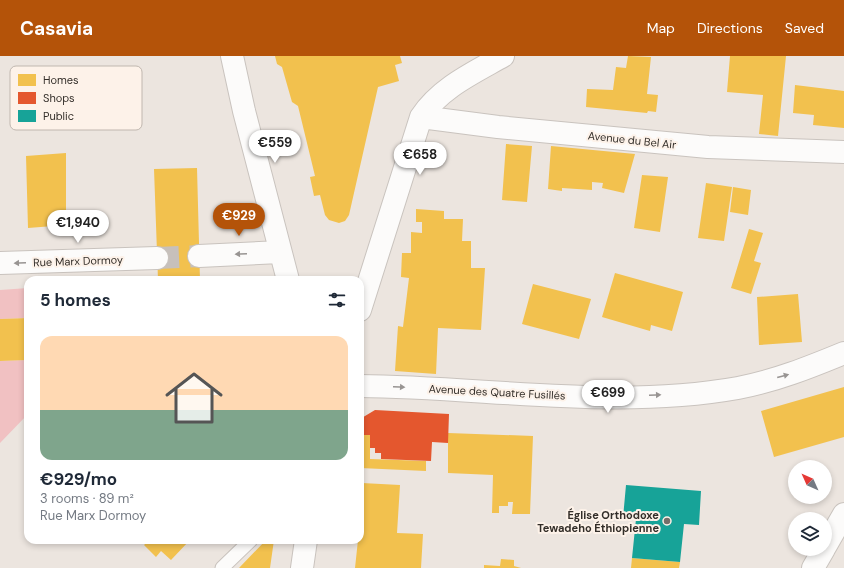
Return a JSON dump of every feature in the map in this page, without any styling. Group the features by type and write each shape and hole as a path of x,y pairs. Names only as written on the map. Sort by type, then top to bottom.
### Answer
{"street":[{"path":"232,56 244,111 287,276"},
{"path":"364,297 421,116 430,103 456,82 503,56"},
{"name":"Avenue du Bel Air","path":"421,116 498,127 708,147 844,152"},
{"path":"199,256 280,252"},
{"name":"Rue Marx Dormoy","path":"0,263 157,258"},
{"name":"Avenue des Quatre Fusillés","path":"364,386 607,397 692,394 739,388 797,372 844,353"},
{"path":"832,534 844,514"},
{"path":"302,568 305,544"},
{"path":"813,568 820,556"}],"lane":[{"path":"222,568 247,544"}],"shaded area":[{"path":"24,288 24,318 0,319 0,290"},
{"path":"24,360 24,418 0,443 0,361"}],"building: Homes":[{"path":"275,56 400,56 402,63 395,65 399,81 378,87 349,215 345,221 339,223 329,220 325,215 320,195 314,196 310,177 315,176 298,106 292,102 282,67 277,64"},
{"path":"628,56 651,57 647,94 658,95 656,112 648,111 647,113 586,107 587,89 613,90 616,67 626,68"},
{"path":"730,56 786,56 778,136 759,134 763,95 727,92"},
{"path":"795,85 844,91 844,128 813,125 814,115 793,113"},
{"path":"506,144 532,146 527,202 502,200"},
{"path":"551,146 635,154 624,193 602,188 603,183 592,182 592,190 562,188 562,191 548,189"},
{"path":"66,153 66,225 28,228 26,156"},
{"path":"197,168 200,276 158,276 154,169"},
{"path":"642,175 668,177 660,232 634,228"},
{"path":"706,183 732,187 724,241 698,238"},
{"path":"733,187 751,190 748,215 730,212"},
{"path":"416,209 444,211 444,219 463,219 462,241 471,241 471,268 485,268 481,330 438,328 436,374 395,371 398,326 403,327 409,278 401,277 402,253 411,253 411,232 422,233 422,222 416,222"},
{"path":"749,229 763,233 754,261 761,263 751,294 731,288"},
{"path":"615,273 683,292 672,331 651,325 650,331 602,317"},
{"path":"533,284 591,299 579,339 522,324"},
{"path":"798,294 802,342 759,345 757,297"},
{"path":"24,318 24,360 0,361 0,319"},
{"path":"844,387 844,437 774,457 761,411"},
{"path":"448,433 533,436 530,514 512,514 513,502 508,502 508,506 499,506 499,513 492,513 493,475 448,473"},
{"path":"364,435 370,435 370,459 426,461 426,471 364,468"},
{"path":"364,483 400,485 397,533 423,534 421,568 355,568 358,544 364,544"},
{"path":"186,544 171,560 161,551 156,557 144,545"},
{"path":"262,544 273,544 270,568 239,568"},
{"path":"632,558 680,562 679,568 631,568"},
{"path":"501,559 514,560 514,566 521,568 484,568 484,565 500,566"}],"building: Shops":[{"path":"375,410 449,414 448,443 432,442 431,461 381,459 381,453 375,453 375,448 370,448 370,435 364,435 364,417"}],"building: Public":[{"name":"Église Orthodoxe Tewadeho Éthiopienne","path":"626,485 701,491 699,525 684,524 680,562 632,558 636,519 623,518"}],"tunnel":[{"path":"157,258 199,256"}],"place":[{"name":"Église Orthodoxe Tewadeho Éthiopienne","path":"667,521"}]}
